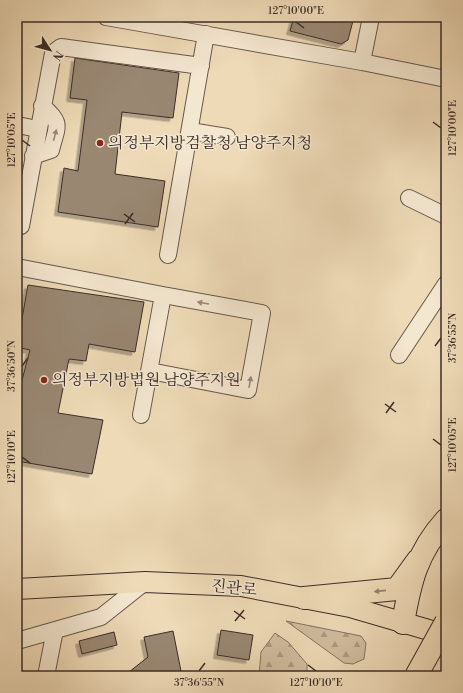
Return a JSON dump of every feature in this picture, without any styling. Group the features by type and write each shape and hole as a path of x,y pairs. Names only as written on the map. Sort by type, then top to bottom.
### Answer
{"highway":[{"path":"304,598 397,590 446,520"},
{"path":"403,623 408,593 418,560"},
{"path":"416,676 446,622"}],"main road":[{"name":"진관로","path":"17,588 145,582 241,586 350,607 446,635"}],"street":[{"path":"106,17 362,62 446,79"},
{"path":"362,62 371,17"},
{"path":"168,255 206,34"},
{"path":"21,226 53,53 61,47 201,66"},
{"path":"33,156 51,150 58,123 55,116 42,106"},
{"path":"17,125 38,130"},
{"path":"190,131 227,137"},
{"path":"409,198 446,216"},
{"path":"17,267 262,313 248,390 150,370"},
{"path":"399,355 446,284"},
{"path":"142,415 163,295"},
{"path":"17,641 101,617 145,582"},
{"path":"46,676 55,630"}],"green space":[{"path":"286,621 361,636 366,643 364,659 353,664 344,663"},
{"path":"275,633 288,642 307,664 307,676 259,676 261,652"}],"building":[{"path":"294,17 354,17 348,40 341,44 290,31"},
{"name":"의정부지방검찰청 남양주지청","path":"75,58 179,73 173,118 122,112 115,174 165,181 158,227 58,212 64,168 78,171 87,100 70,98"},
{"name":"의정부지방법원 남양주지원","path":"28,285 144,302 135,352 89,344 86,361 69,359 58,413 103,420 92,474 17,461 17,399 30,350 17,347"},
{"path":"221,630 253,635 249,660 217,655"},
{"path":"173,631 182,676 124,676 148,657 144,637"},
{"path":"114,632 117,645 82,654 79,641"}],"place":[{"name":"의정부지방검찰청 남양주지청","path":"100,143"},
{"name":"의정부지방법원 남양주지원","path":"44,380"}]}
